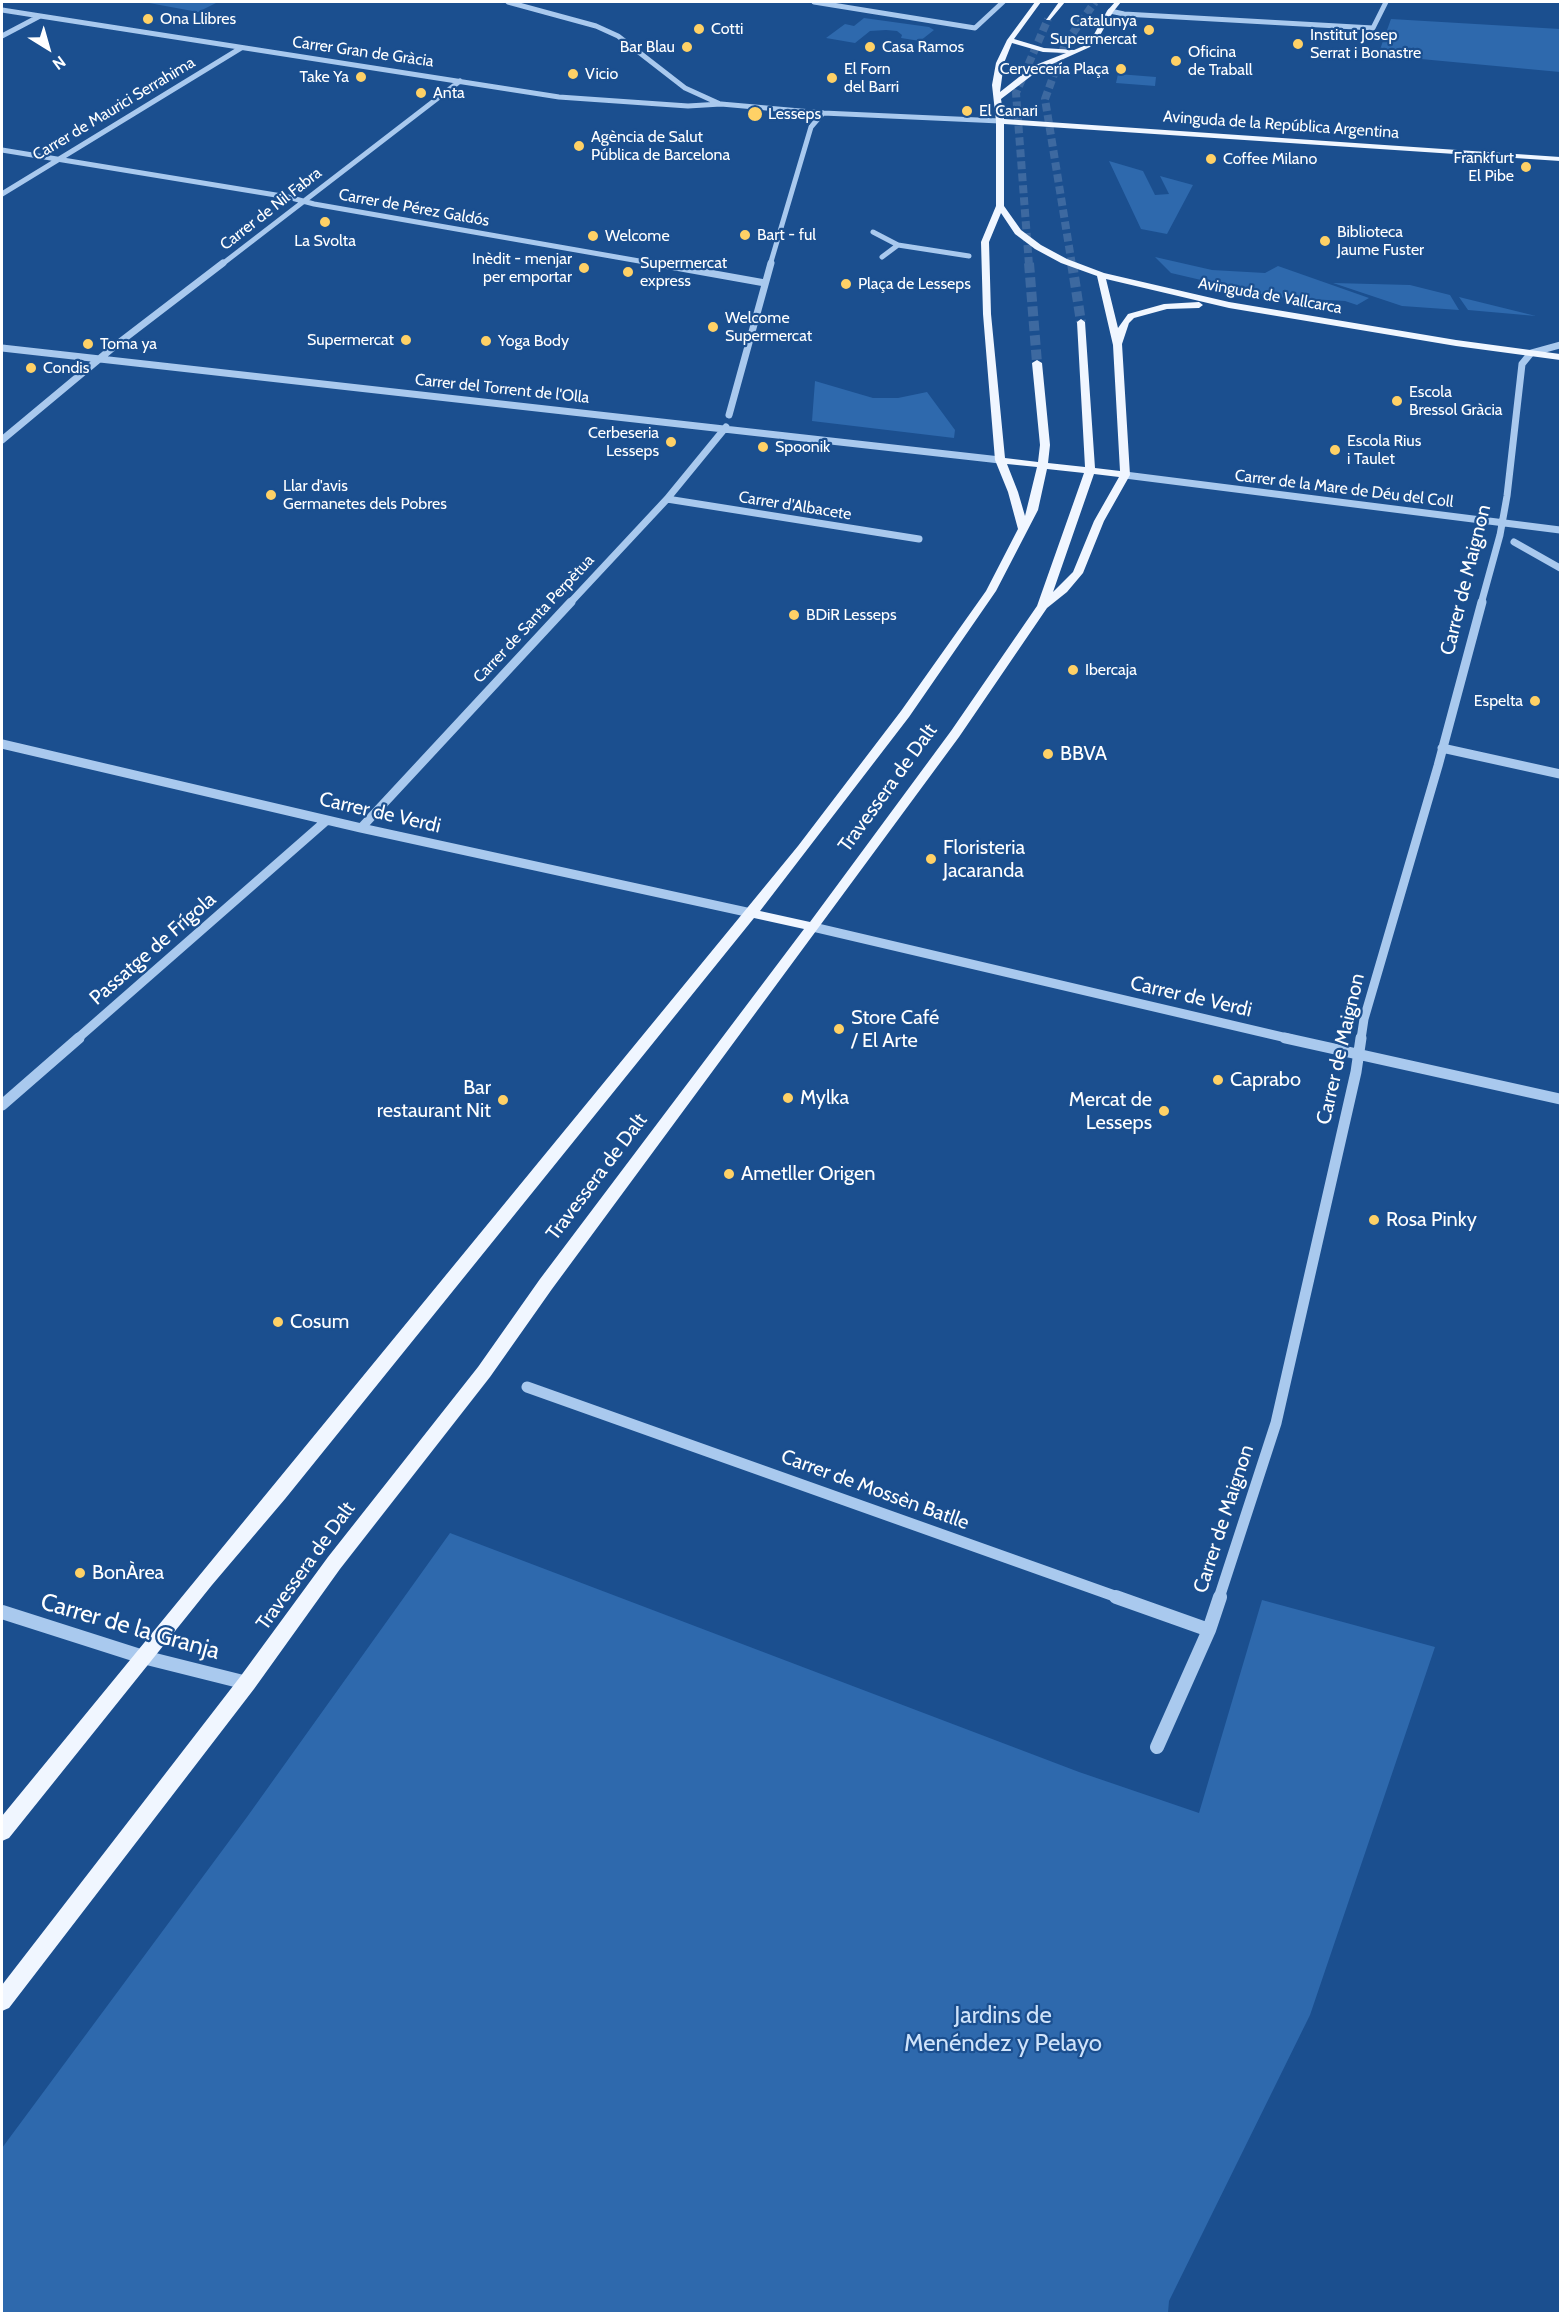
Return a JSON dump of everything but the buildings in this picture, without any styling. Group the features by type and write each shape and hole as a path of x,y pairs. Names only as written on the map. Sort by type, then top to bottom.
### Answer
{"main road":[{"path":"1023,529 1013,492 1000,460 987,314 985,242 1000,206 1000,121 996,85 1000,63 1010,40 1038,2"},
{"path":"1048,19 1062,2"},
{"path":"998,98 1036,68 1081,51 1095,39 1110,11 1118,2"},
{"path":"1010,40 1043,50 1081,51"},
{"name":"Avinguda de la República Argentina","path":"1000,121 1560,159"},
{"name":"Avinguda de Vallcarca","path":"1000,206 1018,232 1038,248 1101,275 1229,305 1560,357"},
{"path":"1043,606 1063,590 1078,573 1099,521 1125,476 1118,345 1101,275"},
{"path":"1118,345 1125,322 1140,312 1174,305 1229,305"},
{"name":"Travessera de Dalt","path":"2,2001 247,1683 334,1563 484,1372 546,1284 955,734 1043,606 1090,471 1081,322"},
{"name":"Travessera de Dalt","path":"2,1831 287,1485 803,849 905,714 991,591 1033,510 1043,465 1045,436 1037,363"},
{"path":"1000,460 1125,476"},
{"path":"751,913 813,927"}],"street":[{"path":"508,2 596,26 618,36 685,88 721,104 823,113 1000,121"},
{"path":"814,2 975,28 1003,2"},
{"path":"1110,11 1124,14 1373,28 1386,2"},
{"name":"Carrer Gran de Gràcia","path":"2,10 559,97 688,106 721,104"},
{"path":"2,36 40,16"},
{"name":"Carrer de Maurici Serrahima","path":"2,194 241,48"},
{"name":"Carrer de Nil Fabra","path":"2,440 99,359 460,81"},
{"path":"729,415 765,283 812,127 823,113"},
{"name":"Carrer de Pérez Galdós","path":"2,150 288,197 303,202 765,283"},
{"path":"873,232 898,244 969,256"},
{"path":"882,257 898,244"},
{"path":"1531,353 1560,345"},
{"name":"Carrer del Torrent de l'Olla","path":"2,348 726,427 1000,460"},
{"name":"Carrer de Maignon","path":"1157,1747 1209,1630 1276,1423 1364,1019 1443,748 1500,535 1507,495 1522,364 1531,353"},
{"name":"Carrer de Santa Perpètua","path":"361,828 667,499 726,427"},
{"name":"Carrer de la Mare de Déu del Coll","path":"1125,476 1560,530"},
{"name":"Carrer d'Albacete","path":"667,499 919,539"},
{"path":"1514,542 1560,568"},
{"name":"Carrer de Verdi","path":"2,744 361,828 751,913"},
{"path":"1443,748 1560,774"},
{"name":"Passatge de Frígola","path":"2,1104 327,820"},
{"name":"Carrer de Verdi","path":"813,927 1560,1100"},
{"name":"Carrer de Mossèn Batlle","path":"527,1387 1209,1630"},
{"name":"Carrer de la Granja","path":"2,1612 143,1657 247,1683"}],"green space":[{"path":"218,2 198,12 149,3"},
{"path":"864,18 929,27 934,30 920,41 901,38 902,35 897,31 886,30 870,31 855,43 826,38 845,24 854,26"},
{"path":"1391,19 1560,29 1560,72 1378,55"},
{"path":"1118,74 1156,77 1155,86 1116,83"},
{"path":"1109,161 1143,171 1155,195 1169,194 1160,176 1193,185 1167,234 1141,229"},
{"path":"1155,257 1212,270 1265,273 1278,266 1369,298 1357,305 1345,301 1274,297 1171,273"},
{"path":"1333,283 1410,285 1450,295 1459,310 1402,306"},
{"path":"1459,297 1536,316 1468,310"},
{"path":"815,381 873,398 898,398 927,392 955,430 954,438 812,421"},
{"name":"Jardins de Menéndez y Pelayo","path":"450,1533 1079,1772 1199,1813 1262,1600 1435,1647 1310,2015 1169,2301 1168,2313 2,2313 2,2148 247,1817"}],"tunnel":[{"path":"1072,265 1045,99 1065,44 1095,2"},
{"path":"1029,265 1016,93 1048,19"},
{"path":"1029,263 1037,363"},
{"path":"1072,263 1081,322"}],"place":[{"name":"Ona Llibres","path":"148,19"},
{"name":"Cotti","path":"699,29"},
{"name":"Catalunya Supermercat","path":"1149,30"},
{"name":"Institut Josep Serrat i Bonastre","path":"1298,44"},
{"name":"Bar Blau","path":"687,47"},
{"name":"Casa Ramos","path":"870,47"},
{"name":"Oficina de Traball","path":"1176,61"},
{"name":"Cervecería Plaça","path":"1121,69"},
{"name":"Vicio","path":"573,74"},
{"name":"Take Ya","path":"361,77"},
{"name":"El Forn del Barri","path":"832,78"},
{"name":"Anta","path":"421,93"},
{"name":"El Canari","path":"967,111"},
{"name":"Lesseps","path":"755,114"},
{"name":"Agència de Salut Pública de Barcelona","path":"579,146"},
{"name":"Coffee Milano","path":"1211,159"},
{"name":"Frankfurt El Pibe","path":"1526,167"},
{"name":"La Svolta","path":"325,222"},
{"name":"Bart - ful","path":"745,235"},
{"name":"Welcome","path":"593,236"},
{"name":"Biblioteca Jaume Fuster","path":"1325,241"},
{"name":"Inèdit - menjar per emportar","path":"584,268"},
{"name":"Supermercat express","path":"628,272"},
{"name":"Plaça de Lesseps","path":"846,284"},
{"name":"Welcome Supermercat","path":"713,327"},
{"name":"Supermercat","path":"406,340"},
{"name":"Yoga Body","path":"486,341"},
{"name":"Toma ya","path":"88,344"},
{"name":"Condis","path":"31,368"},
{"name":"Escola Bressol Gràcia","path":"1397,401"},
{"name":"Cerbeseria Lesseps","path":"671,442"},
{"name":"Spoonik","path":"763,447"},
{"name":"Escola Rius i Taulet","path":"1335,450"},
{"name":"Llar d'avis Germanetes dels Pobres","path":"271,495"},
{"name":"BDiR Lesseps","path":"794,615"},
{"name":"Ibercaja","path":"1073,670"},
{"name":"Espelta","path":"1535,701"},
{"name":"BBVA","path":"1048,754"},
{"name":"Floristeria Jacaranda","path":"931,859"},
{"name":"Store Café / El Arte","path":"839,1029"},
{"name":"Caprabo","path":"1218,1080"},
{"name":"Mylka","path":"788,1098"},
{"name":"Bar restaurant Nit","path":"503,1100"},
{"name":"Mercat de Lesseps","path":"1164,1111"},
{"name":"Ametller Origen","path":"729,1174"},
{"name":"Rosa Pinky","path":"1374,1220"},
{"name":"Cosum","path":"278,1322"},
{"name":"BonÀrea","path":"80,1573"}]}
